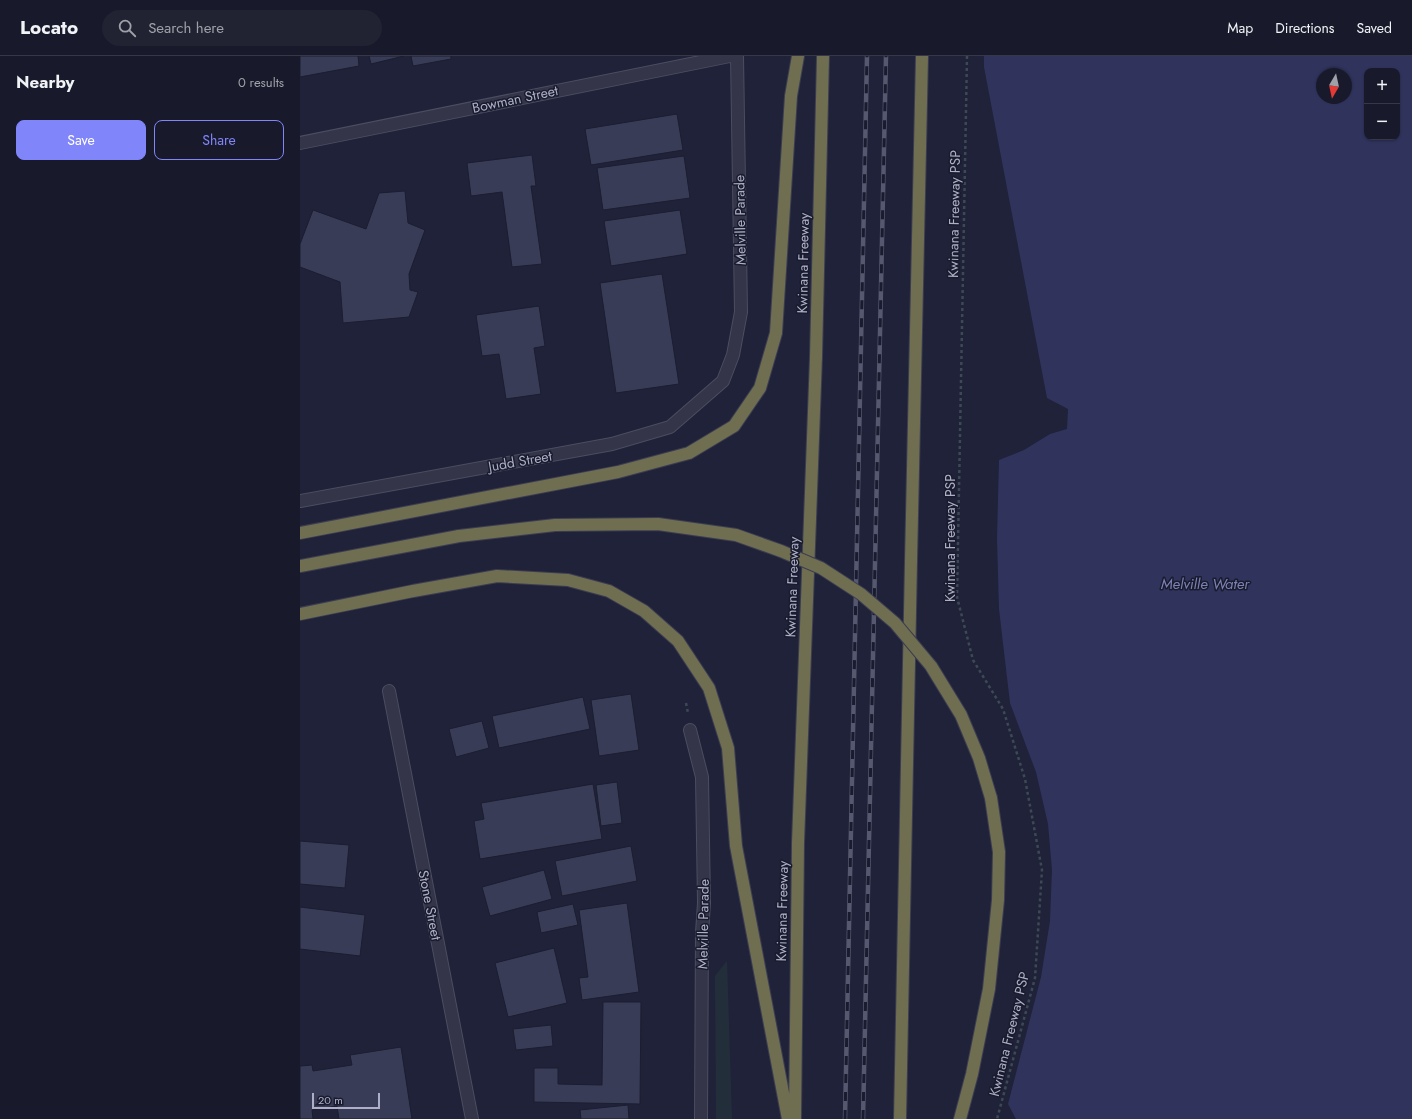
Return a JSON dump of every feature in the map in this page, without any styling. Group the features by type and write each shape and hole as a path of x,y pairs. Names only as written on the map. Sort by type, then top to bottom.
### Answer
{"highway":[{"path":"300,533 618,472 689,453 734,426 760,388 776,333 791,96 798,56"},
{"name":"Kwinana Freeway","path":"795,1119 798,843 816,357 823,56"},
{"path":"900,1119 910,569 922,56"},
{"path":"300,566 459,536 555,525 658,524 736,535 821,568 861,594 895,623 931,666 961,716 979,758 991,798 999,852 998,900 989,989 972,1074 960,1119"},
{"path":"300,614 497,576 568,580 609,591 644,612 678,641 709,688 728,748 736,846 788,1119"}],"street":[{"name":"Bowman Street","path":"300,143 730,56"},
{"name":"Melville Parade","path":"723,381 733,355 741,312 737,56"},
{"name":"Judd Street","path":"300,501 612,444 670,427 723,381"},
{"name":"Stone Street","path":"389,691 472,1119"},
{"name":"Melville Parade","path":"690,730 702,777 704,903 702,941 701,1119"}],"path":[{"name":"Kwinana Freeway PSP","path":"967,56 957,597 973,660 1003,709 1025,779 1042,870 1035,978 997,1119"}],"shaded area":[{"path":"727,961 732,1119 716,1119 715,976"}],"water":[{"name":"Melville Water","path":"984,56 1412,56 1412,1119 1016,1119 1008,1104 1041,977 1050,921 1052,870 1048,824 1036,772 1010,703 999,609 997,539 999,460 1024,450 1050,434 1067,429 1068,409 1047,398 984,67"}],"building":[{"path":"300,56 358,56 359,66 300,77"},
{"path":"369,56 404,56 371,64"},
{"path":"411,56 451,56 451,59 413,66"},
{"path":"677,114 683,150 591,165 585,129"},
{"path":"532,155 536,186 531,186 542,264 512,267 502,192 471,196 467,163"},
{"path":"684,156 690,198 603,210 597,168"},
{"path":"405,191 408,223 425,230 409,274 410,290 418,292 409,317 343,323 340,282 300,267 300,244 313,210 366,229 379,193"},
{"path":"680,210 687,254 611,266 604,221"},
{"path":"662,274 679,384 616,393 600,283"},
{"path":"539,306 545,346 534,348 541,394 506,399 499,354 482,356 476,315"},
{"path":"631,694 639,750 599,756 591,700"},
{"path":"583,697 590,729 499,748 492,716"},
{"path":"482,721 489,748 456,757 449,729"},
{"path":"617,782 622,823 601,826 596,785"},
{"path":"593,784 602,839 480,859 474,821 484,819 481,803"},
{"path":"300,841 349,845 345,888 300,884"},
{"path":"631,846 637,881 562,896 555,861"},
{"path":"544,870 552,899 490,916 482,887"},
{"path":"627,903 639,992 582,1000 579,978 588,977 579,910"},
{"path":"573,904 578,925 541,933 537,912"},
{"path":"300,907 365,915 360,956 300,949"},
{"path":"554,948 567,1003 508,1017 495,963"},
{"path":"603,1002 641,1002 640,1104 534,1102 534,1068 558,1068 558,1084 602,1085"},
{"path":"551,1025 553,1046 516,1050 513,1029"},
{"path":"401,1047 412,1119 339,1119 337,1106 312,1110 313,1119 300,1119 300,1066 312,1065 313,1071 352,1065 350,1055"},
{"path":"628,1105 629,1119 581,1119 580,1110"}],"railway":[{"path":"845,1119 867,56"},
{"path":"863,1119 886,56"}]}
